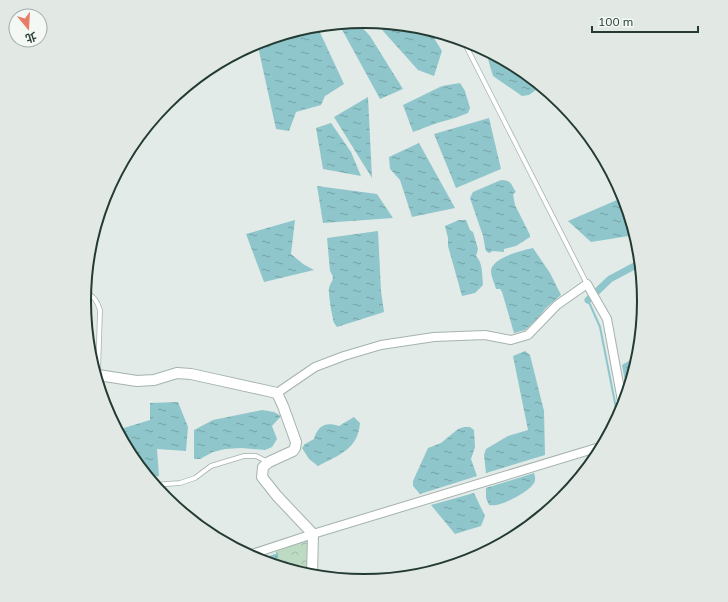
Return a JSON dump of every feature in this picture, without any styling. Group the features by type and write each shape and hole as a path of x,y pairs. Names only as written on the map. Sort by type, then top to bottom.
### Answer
{"street":[{"path":"101,377 137,381 154,380 177,373 191,374 277,393 315,367 344,356 381,345 434,337 486,335 511,340 528,335 557,305 587,284 607,319 621,394"},
{"path":"277,393 296,442 296,448 269,462 263,467 262,477 277,496 313,534 312,569"},
{"path":"257,552 593,449"}],"lane":[{"path":"467,49 587,284"},
{"path":"91,294 98,301 100,310 98,361"},
{"path":"162,484 180,483 195,478 211,466 244,456 256,456 269,462"}],"green space":[{"path":"313,534 310,569 276,560 276,546"}],"water":[{"path":"363,28 370,36 403,89 380,99 342,29"},
{"path":"381,29 400,30 433,37 442,51 434,76 418,70"},
{"path":"320,31 344,84 325,96 321,105 296,112 289,131 276,129 259,50 276,42"},
{"path":"488,58 516,74 536,90 529,95 522,96 493,76"},
{"path":"460,83 465,91 470,108 468,113 413,132 403,105 442,86"},
{"path":"368,97 372,178 334,117"},
{"path":"489,118 501,169 456,188 434,134"},
{"path":"331,123 351,152 361,176 323,169 316,128"},
{"path":"419,143 455,208 412,217 400,180 390,169 389,157"},
{"path":"501,180 509,182 516,192 513,194 515,205 530,237 516,246 504,249 504,252 493,251 489,253 486,251 483,236 470,198 473,192"},
{"path":"317,186 377,194 393,218 323,223"},
{"path":"617,200 623,213 629,236 591,242 568,221"},
{"path":"295,220 291,254 303,264 314,270 264,282 246,234"},
{"path":"459,220 466,220 470,230 473,232 478,249 476,256 481,266 483,285 475,293 462,296 448,246 445,226"},
{"path":"378,231 381,291 384,312 337,327 334,323 331,310 329,288 333,278 330,271 327,238"},
{"path":"533,248 550,273 561,295 525,330 514,333 502,292 500,289 496,289 491,271 492,266 508,255"},
{"path":"525,351 530,355 544,411 545,455 486,473 484,455 486,449 508,436 528,430 513,356"},
{"path":"631,360 625,382 622,365"},
{"path":"178,402 188,427 186,451 157,449 159,476 155,476 147,467 123,428 150,420 150,403"},
{"path":"262,410 274,412 281,416 272,426 277,439 272,447 265,450 241,448 225,449 213,452 200,459 194,459 194,430 213,420"},
{"path":"354,417 360,423 358,432 356,439 346,450 318,466 309,459 302,448 305,444 314,439 320,428 330,424 339,426"},
{"path":"470,427 474,430 475,447 471,459 477,476 420,494 413,486 413,481 428,448 441,443 458,429"},
{"path":"534,473 534,483 526,491 506,502 489,505 486,498 486,488"},
{"path":"474,493 485,516 481,526 455,534 431,505"},
{"path":"278,553 277,560 268,556"}],"waterway":[{"path":"588,300 610,279 635,266"},
{"path":"588,300 600,327 616,406"}]}
